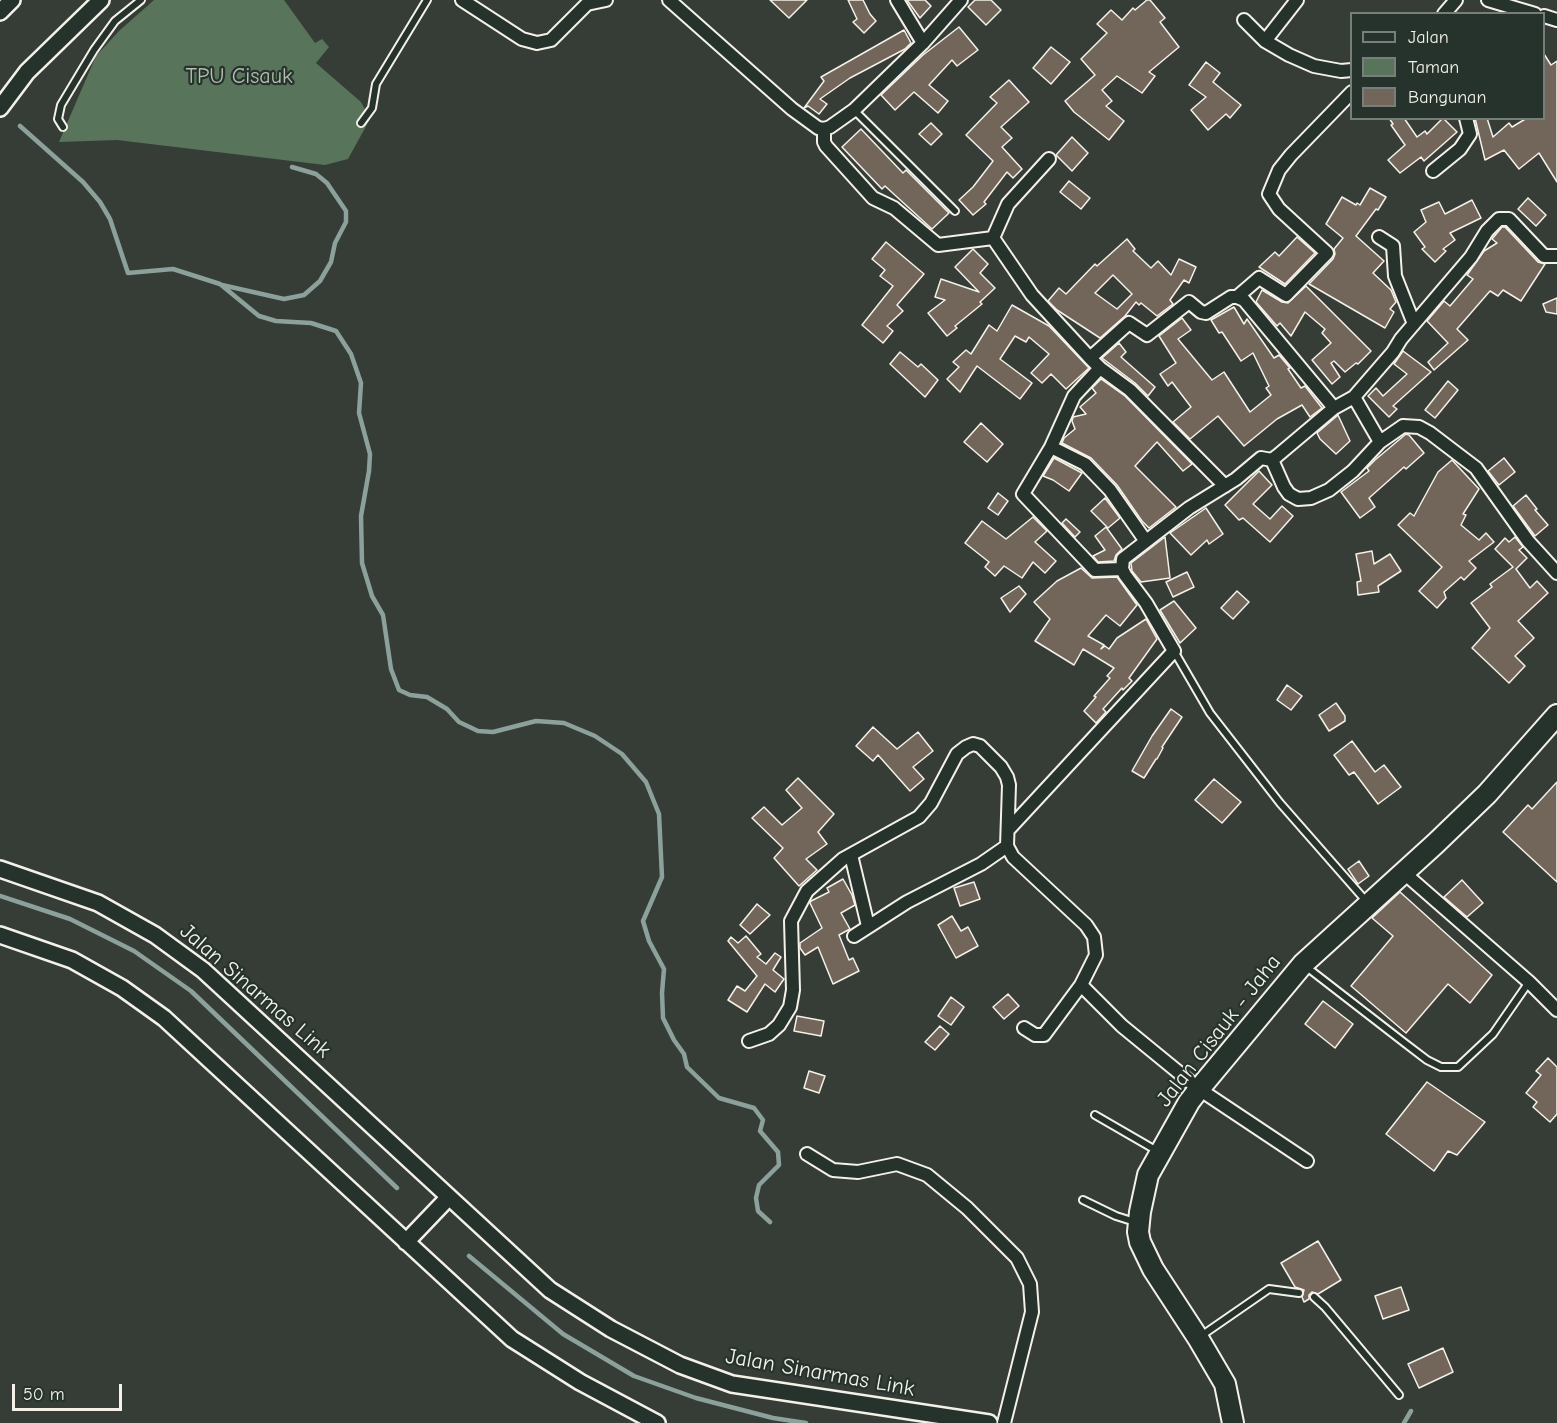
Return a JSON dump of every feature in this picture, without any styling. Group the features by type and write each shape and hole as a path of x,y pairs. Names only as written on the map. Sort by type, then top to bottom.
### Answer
{"main road":[{"name":"Jalan Cisauk - Jaha","path":"1233,1423 1225,1384 1148,1260 1140,1242 1139,1223 1148,1175 1199,1089 1302,964 1487,794 1557,715"},
{"path":"1538,737 1557,726"}],"street":[{"path":"0,12 12,0"},
{"path":"0,108 27,72 101,0"},
{"path":"462,0 522,39 537,43 551,39 588,4 606,0"},
{"path":"669,0 792,110 818,128 824,129 854,110 923,43 961,0"},
{"path":"897,0 923,43"},
{"path":"1265,41 1297,0"},
{"path":"1446,12 1456,0"},
{"path":"1488,0 1528,12"},
{"path":"1244,20 1265,41 1289,55 1314,66 1341,71 1350,70"},
{"path":"1237,297 1259,278 1286,295 1327,253 1279,209 1269,194 1279,170 1291,155 1350,94"},
{"path":"1432,171 1460,149 1470,134 1466,120"},
{"path":"824,129 826,146 873,198 894,208 938,245 993,237"},
{"path":"993,237 1008,204 1049,159"},
{"path":"1272,460 1334,408 1354,397 1394,352 1401,339 1499,219 1509,219 1544,256 1557,256"},
{"path":"993,237 1032,295 1090,358 1130,390 1225,486"},
{"path":"1379,237 1393,246 1395,276 1414,324"},
{"path":"1090,358 1129,323 1147,335 1189,302 1201,312 1206,313 1231,297 1237,297 1244,300 1294,363 1334,408"},
{"path":"1100,368 1074,396 1051,447 1024,490 1024,497 1095,570 1122,569"},
{"path":"1354,397 1380,442"},
{"path":"1272,460 1289,494 1298,499 1311,498 1329,490 1353,471 1380,442 1403,426 1419,427 1476,468 1528,541 1557,573"},
{"path":"1051,447 1085,464 1110,490 1145,540"},
{"path":"1008,830 1174,651 1146,603 1122,569 1124,559 1145,540 1189,508 1225,486 1261,458 1272,460"},
{"path":"748,1041 769,1034 779,1025 790,1007 794,990 791,921 807,891 851,855 919,817 931,802 957,754 973,744 980,746 1001,767 1007,777 1009,785 1006,846 1013,857 1086,925 1094,937 1096,955 1081,986 1044,1035 1035,1035 1024,1028"},
{"path":"854,936 907,902 981,864 1006,846"},
{"path":"851,855 868,926"},
{"name":"Jalan Sinarmas Link","path":"0,869 98,903 155,935 203,970 550,1290 611,1329 680,1365 732,1384 989,1423"},
{"path":"1403,872 1529,982 1557,1010"},
{"path":"0,934 72,960 122,988 164,1018 512,1339 580,1382 657,1423"},
{"path":"1081,986 1122,1026 1199,1089 1307,1161"},
{"path":"807,1154 833,1170 858,1172 897,1164 927,1175 968,1208 1017,1258 1030,1284 1032,1312 1004,1423"},
{"path":"406,1242 449,1197"}],"lane":[{"path":"63,127 58,119 61,105 94,50 115,21 141,0"},
{"path":"361,123 372,108 376,84 427,0"},
{"path":"854,110 955,211"},
{"path":"1174,651 1217,722 1280,803 1368,903"},
{"path":"1302,964 1427,1060 1441,1066 1458,1068 1493,1034 1529,982"},
{"path":"1095,1115 1160,1153"},
{"path":"1083,1200 1116,1216 1139,1223"},
{"path":"1198,1338 1269,1289 1299,1293"},
{"path":"1314,1297 1399,1395"}],"green space":[{"name":"TPU Cisauk","path":"154,0 284,0 315,43 322,39 329,47 316,63 361,102 370,119 348,159 325,165 117,140 59,142 96,56 119,31"}],"building":[{"path":"770,0 807,0 789,18"},
{"path":"848,0 863,0 876,21 864,33 853,22 857,19"},
{"path":"907,0 925,0 931,6 920,18"},
{"path":"975,0 991,0 1001,10 986,25 968,7"},
{"path":"1150,0 1165,18 1160,22 1179,47 1149,72 1155,76 1142,93 1117,76 1102,90 1112,101 1106,106 1124,121 1109,140 1074,112 1065,101 1095,75 1081,59 1107,33 1097,24 1111,10 1122,20 1133,8 1135,10"},
{"path":"959,27 978,50 957,66 952,60 929,85 948,101 938,113 914,92 895,110 881,95 923,55"},
{"path":"904,30 911,43 905,49 850,78 820,99 827,104 819,114 808,106 804,108 824,81 821,77"},
{"path":"1051,47 1070,62 1051,84 1033,68"},
{"path":"1545,56 1551,65 1557,61 1557,182 1539,153 1519,169 1504,150 1485,160 1475,120 1488,120 1493,137 1509,123 1512,127 1524,120 1545,120"},
{"path":"1206,62 1220,73 1213,82 1241,105 1230,118 1226,114 1208,130 1191,110 1206,97 1189,85"},
{"path":"1009,80 1029,102 1001,127 1012,138 1002,147 1022,169 1013,178 1007,172 984,202 986,204 973,215 959,200 973,187 993,161 966,135 997,103 990,97"},
{"path":"1390,120 1405,120 1417,137 1425,131 1427,134 1441,120 1445,120 1457,132 1424,161 1421,157 1400,173 1388,160 1405,145 1391,125 1393,124"},
{"path":"931,123 942,134 931,145 919,134"},
{"path":"861,129 903,173 906,170 949,213 932,229 885,186 882,189 842,147"},
{"path":"1072,137 1088,153 1072,171 1056,155"},
{"path":"1069,181 1090,198 1081,209 1060,192"},
{"path":"1370,188 1386,197 1356,236 1384,261 1373,273 1391,290 1396,302 1390,309 1394,312 1385,328 1309,284 1333,259 1334,249 1343,238 1326,224 1342,197 1360,205"},
{"path":"1528,198 1546,215 1536,226 1518,209"},
{"path":"1472,200 1481,218 1450,233 1455,240 1443,249 1446,251 1435,262 1422,249 1425,247 1414,232 1426,222 1421,210 1439,202 1445,214"},
{"path":"1502,227 1505,227 1538,262 1545,264 1521,301 1503,290 1498,296 1490,291 1457,329 1468,340 1434,370 1428,362 1448,343 1427,321 1444,301 1450,306 1473,279 1467,275 1484,251 1497,243 1492,239"},
{"path":"1297,237 1315,253 1285,284 1259,267 1275,252 1279,256"},
{"path":"1127,239 1135,249 1133,251 1151,268 1158,261 1171,275 1179,259 1196,267 1189,283 1184,280 1170,300 1173,304 1157,316 1141,303 1139,305 1136,302 1125,316 1100,338 1057,310 1048,301 1059,288 1066,294 1095,264 1097,266","holes":["1113,275 1132,294 1117,309 1095,293"]},
{"path":"886,242 924,274 897,305 903,311 887,326 893,331 883,343 862,325 893,286 880,276 885,270 872,259"},
{"path":"973,249 988,264 980,273 995,288 980,302 982,304 955,326 957,328 947,336 928,313 945,300 935,297 941,279 979,292 955,267"},
{"path":"1306,286 1371,351 1358,364 1356,363 1345,372 1334,361 1331,363 1340,377 1332,384 1312,360 1331,343 1322,333 1325,329 1305,312 1291,336 1280,323 1277,326 1256,302 1262,290 1288,303"},
{"path":"1557,298 1557,314 1546,312 1543,304"},
{"path":"1012,305 1049,326 1089,368 1066,389 1051,374 1042,383 1031,373 1049,354 1029,337 1026,342 1015,336 1000,359 1032,383 1020,399 977,366 960,392 947,379 959,367 953,362 966,350 971,354 989,325 997,331"},
{"path":"1234,307 1244,324 1247,319 1274,358 1279,355 1290,368 1288,369 1301,388 1305,386 1322,408 1310,417 1302,405 1277,419 1244,446 1218,416 1190,439 1173,422 1191,407 1172,382 1168,386 1160,374 1176,363 1159,336 1182,318 1191,330 1178,339 1212,380 1224,372 1250,412 1271,395 1266,388 1269,386 1253,353 1241,361 1211,320"},
{"path":"1119,343 1126,352 1121,357 1155,387 1148,396 1102,358"},
{"path":"1403,351 1431,372 1393,406 1397,409 1389,417 1368,396 1376,388 1383,396 1407,374 1394,364"},
{"path":"900,352 918,367 921,364 938,380 925,397 890,364"},
{"path":"1101,379 1125,396 1192,464 1183,471 1157,442 1135,466 1176,507 1149,528 1117,485 1091,458 1062,443 1064,438 1075,429 1073,417 1086,414 1080,407 1096,393 1092,388"},
{"path":"1448,381 1458,390 1435,418 1425,410"},
{"path":"1338,415 1350,441 1336,454 1320,439 1317,433"},
{"path":"981,423 1003,444 987,462 964,442"},
{"path":"1406,434 1424,453 1406,469 1404,467 1369,498 1375,507 1360,518 1341,492 1369,471 1367,468 1375,460"},
{"path":"1054,458 1082,473 1069,491 1043,476"},
{"path":"1504,458 1515,472 1499,485 1488,471"},
{"path":"1452,460 1479,489 1463,514 1466,515 1461,525 1479,540 1486,533 1494,542 1469,561 1476,568 1464,580 1461,577 1444,592 1446,598 1437,608 1419,591 1442,567 1398,525 1410,513 1414,516 1438,472"},
{"path":"1259,471 1272,485 1253,504 1270,519 1282,506 1293,516 1270,542 1243,518 1239,520 1225,505"},
{"path":"998,493 1008,501 998,515 988,508"},
{"path":"1526,495 1548,525 1535,536 1513,506"},
{"path":"1105,498 1120,518 1108,528 1091,511"},
{"path":"1206,508 1223,534 1209,544 1207,540 1191,555 1170,533"},
{"path":"1033,517 1047,531 1035,542 1056,561 1045,573 1033,562 1022,578 1004,566 995,576 985,567 989,562 965,543 982,521 1006,539"},
{"path":"1066,519 1080,532 1075,537 1062,523"},
{"path":"1106,527 1122,549 1114,561 1098,562 1093,556 1105,550 1095,536"},
{"path":"1165,537 1170,578 1141,582 1132,571 1131,563"},
{"path":"1515,537 1523,547 1519,550 1527,558 1516,569 1530,588 1537,581 1548,593 1518,621 1534,638 1515,656 1525,666 1509,683 1472,648 1490,628 1471,603 1492,587 1490,584 1513,567 1495,549 1505,538 1509,542"},
{"path":"1372,551 1374,564 1390,554 1401,571 1378,586 1379,592 1358,595 1357,582 1361,581 1356,554"},
{"path":"1081,568 1092,578 1117,577 1137,605 1120,626 1106,615 1088,636 1104,645 1101,649 1105,646 1109,649 1117,638 1146,619 1157,639 1129,678 1132,681 1123,690 1122,688 1103,709 1106,712 1096,723 1084,711 1110,678 1107,676 1114,668 1083,649 1074,665 1035,641 1050,619 1034,602 1057,581"},
{"path":"1187,572 1194,587 1173,597 1166,582"},
{"path":"1019,586 1026,594 1010,612 1001,598"},
{"path":"1237,591 1249,602 1233,619 1221,608"},
{"path":"1174,601 1196,628 1180,643 1160,610"},
{"path":"1287,685 1302,696 1291,710 1277,700"},
{"path":"1336,703 1345,716 1345,721 1329,731 1319,715"},
{"path":"1171,709 1182,717 1144,778 1132,771"},
{"path":"873,727 897,749 918,732 933,751 913,767 924,779 910,791 878,755 873,761 856,746"},
{"path":"1352,741 1375,772 1384,765 1401,787 1378,804 1354,772 1349,775 1334,755"},
{"path":"798,778 834,814 818,832 827,844 806,859 817,870 799,886 774,858 783,848 752,818 764,807 782,825 802,808 786,790"},
{"path":"1214,779 1241,802 1222,823 1195,800"},
{"path":"1557,782 1557,882 1503,832 1528,805 1532,809"},
{"path":"1359,861 1369,876 1358,884 1348,869"},
{"path":"843,879 855,905 841,913 850,929 839,935 849,960 853,958 859,971 833,984 818,947 805,955 800,948 800,943 822,928 811,901 829,892 827,888"},
{"path":"1462,880 1483,903 1467,917 1444,897"},
{"path":"974,882 980,899 960,906 954,888"},
{"path":"1400,892 1492,975 1470,1003 1448,984 1406,1033 1351,986 1393,936 1372,918"},
{"path":"757,904 770,915 750,934 740,925"},
{"path":"952,916 961,931 968,927 978,946 956,958 938,925"},
{"path":"746,936 761,954 757,957 766,964 775,953 781,957 773,970 784,979 775,992 765,984 747,1012 728,1000 737,986 745,991 757,976 728,941 731,937 738,943"},
{"path":"1008,994 1019,1006 1004,1019 993,1007"},
{"path":"951,997 964,1007 951,1025 938,1016"},
{"path":"1323,1001 1353,1024 1335,1048 1305,1024"},
{"path":"797,1016 824,1021 821,1036 794,1031"},
{"path":"940,1026 949,1034 935,1050 925,1042"},
{"path":"1548,1058 1557,1067 1557,1114 1550,1122 1533,1107 1537,1102 1526,1093 1541,1075 1536,1071"},
{"path":"809,1071 825,1076 819,1093 804,1088"},
{"path":"1427,1082 1485,1122 1457,1155 1448,1151 1434,1171 1386,1134"},
{"path":"1318,1241 1341,1280 1318,1294 1312,1292 1309,1299 1304,1302 1302,1297 1304,1290 1295,1287 1281,1263"},
{"path":"1401,1287 1409,1310 1383,1319 1375,1296"},
{"path":"1443,1348 1453,1372 1419,1388 1408,1364"}],"waterway":[{"path":"20,126 83,182 100,202 110,219 128,273 173,269 220,284 259,316 276,321 311,323 336,331 351,354 361,383 359,413 370,454 361,516 362,563 372,596 383,615 391,669 399,690 410,695 427,697 447,709 459,722 478,731 493,732 536,721 564,723 595,736 622,754 646,782 659,814 662,877 643,921 649,941 664,969 663,1018 684,1054 687,1067 719,1098 754,1108 763,1120 760,1131 778,1152 779,1165 759,1185 756,1198 758,1211 770,1222"},
{"path":"222,285 284,299 304,295 320,281 331,262 335,243 346,222 346,211 327,183 316,174 292,167"},
{"path":"0,896 70,919 134,951 191,991 397,1188"},
{"path":"469,1256 563,1334 634,1376 696,1398 773,1418 806,1423"},
{"path":"1404,1423 1411,1411"}]}
